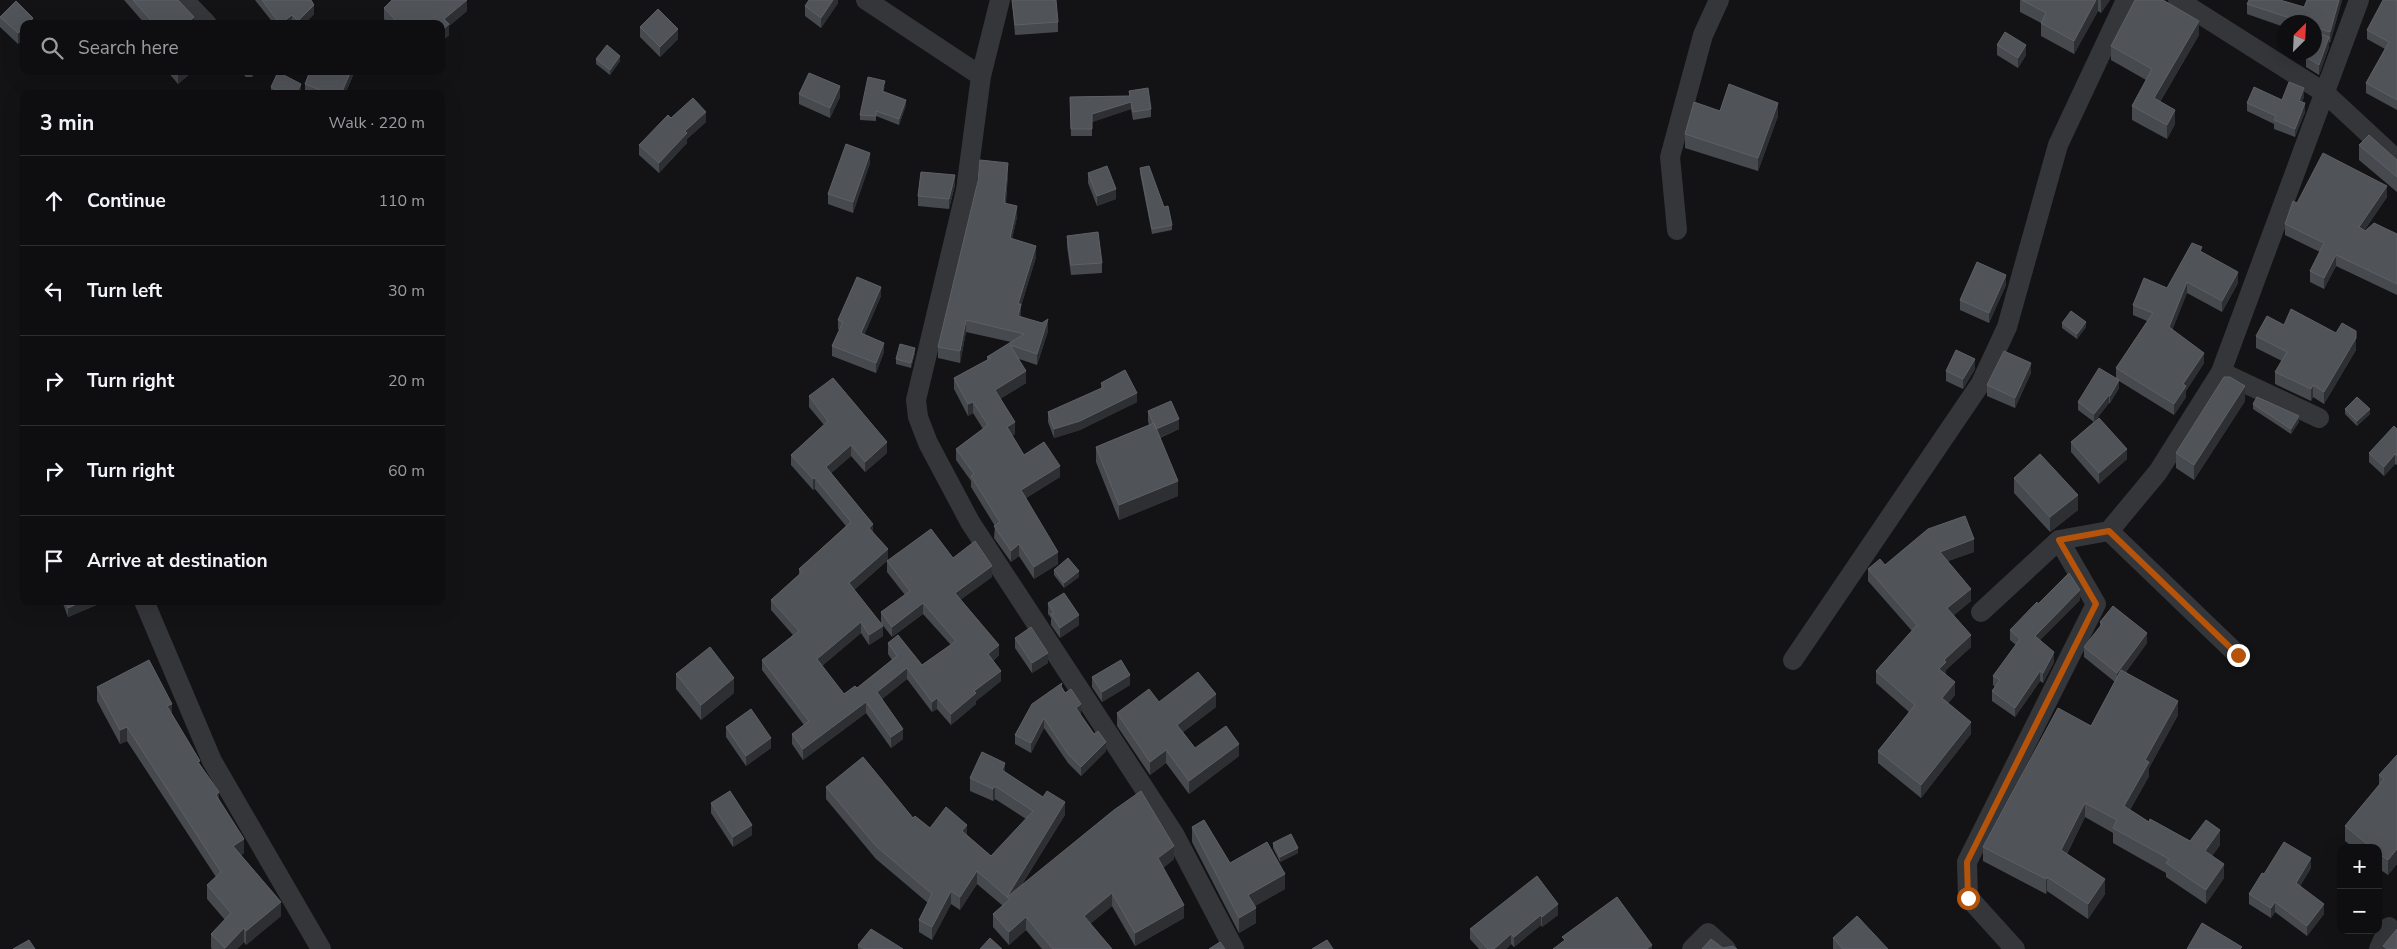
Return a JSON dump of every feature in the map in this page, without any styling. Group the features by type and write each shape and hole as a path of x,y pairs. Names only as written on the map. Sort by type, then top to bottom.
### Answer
{"street":[{"path":"184,0 203,20"},
{"path":"866,0 981,76"},
{"path":"1000,0 981,76 966,190 916,400 918,417 928,443 970,522 1174,834 1234,949"},
{"path":"1677,230 1670,157 1703,35 1719,0"},
{"path":"1793,660 1981,383 2007,327 2058,145 2126,0"},
{"path":"2178,0 2325,93 2397,160"},
{"path":"1981,612 2059,540 2109,531 2158,472 2221,372 2359,0"},
{"path":"2221,372 2319,418"},
{"path":"2109,531 2238,655"},
{"path":"2015,949 1968,898 1967,862 2096,604 2059,540"},
{"path":"146,605 212,761 321,949"},
{"path":"2379,949 2390,927"},
{"path":"1692,949 1708,933 1726,949"}],"building":[{"path":"133,0 178,0 194,17 191,20 150,20"},
{"path":"262,0 311,0 314,5 299,20 292,15 285,20 277,20"},
{"path":"392,0 467,0 445,20 395,20 384,8"},
{"path":"809,0 833,0 821,18 805,6"},
{"path":"1012,0 1056,0 1058,22 1015,25"},
{"path":"2022,0 2096,0 2074,41 2041,23 2046,13"},
{"path":"2135,0 2163,0 2199,21 2154,98 2175,110 2167,125 2132,106 2152,69 2111,46"},
{"path":"2249,0 2280,0 2304,7 2307,0 2339,0 2330,32 2322,30 2322,15 2281,15 2247,4"},
{"path":"2383,0 2397,0 2397,100 2366,83 2389,42 2367,30"},
{"path":"16,1 33,18 31,20 20,20 20,31 18,33 0,17"},
{"path":"658,9 678,29 660,47 640,27"},
{"path":"2005,32 2026,45 2018,58 1997,45"},
{"path":"2322,34 2329,37 2322,57"},
{"path":"607,45 620,56 610,70 596,59"},
{"path":"2311,60 2321,60 2319,65"},
{"path":"809,73 840,86 830,108 799,94"},
{"path":"277,75 284,75 301,84 298,90 277,90 271,87"},
{"path":"308,75 349,75 343,90 320,90 305,84"},
{"path":"868,77 885,81 882,91 906,100 899,119 876,111 876,116 860,115"},
{"path":"2289,82 2304,88 2299,101 2305,103 2295,129 2274,120 2276,116 2247,103 2254,87 2282,100"},
{"path":"1729,84 1778,103 1758,158 1685,134 1694,102 1720,111"},
{"path":"1148,88 1151,109 1133,112 1131,102 1092,114 1092,129 1071,129 1070,97 1130,96 1129,91"},
{"path":"693,98 706,112 685,131 687,133 659,163 639,145 668,115 671,118"},
{"path":"2369,135 2397,160 2397,177 2359,145"},
{"path":"846,144 870,153 853,202 828,194"},
{"path":"2323,153 2387,186 2359,227 2365,231 2374,223 2397,234 2397,284 2336,255 2324,278 2310,271 2324,243 2285,224 2293,201 2297,203"},
{"path":"980,160 1008,163 1004,203 1017,206 1010,238 1036,246 1018,304 1021,304 1018,316 1042,323 1048,319 1037,354 1010,345 1026,371 995,390 1015,422 1007,427 1024,455 1044,442 1060,466 1021,490 1058,552 1034,567 1019,544 1011,551 994,526 1000,522 971,476 974,474 956,449 988,425 973,402 968,404 954,378 991,358 987,357 1024,334 966,320 960,351 938,347 978,181"},
{"path":"1107,166 1116,189 1097,196 1088,173"},
{"path":"1149,166 1164,207 1168,206 1172,225 1152,229 1140,168"},
{"path":"921,172 955,175 949,199 918,196"},
{"path":"1098,232 1102,263 1071,265 1067,236"},
{"path":"2192,243 2202,247 2200,251 2238,272 2222,301 2187,282 2169,327 2204,353 2183,384 2186,386 2174,404 2116,368 2153,313 2133,305 2144,278 2167,288"},
{"path":"1977,262 2006,275 1989,313 1960,300"},
{"path":"857,277 881,287 861,333 884,343 876,363 832,346 843,322 838,320"},
{"path":"2291,309 2336,333 2342,323 2356,331 2356,338 2324,392 2313,385 2311,389 2275,372 2287,352 2256,336 2267,316 2284,325"},
{"path":"2071,311 2086,322 2077,334 2062,323"},
{"path":"900,344 915,348 911,363 896,359"},
{"path":"1956,350 1975,359 1963,379 1946,371"},
{"path":"2004,351 2031,363 2015,398 1987,385"},
{"path":"2099,368 2119,380 2110,396 2094,414 2078,402"},
{"path":"1125,370 1137,393 1080,421 1054,429 1048,412 1104,387 1101,383"},
{"path":"2224,377 2230,377 2245,386 2194,465 2176,453"},
{"path":"833,378 887,442 865,462 851,445 826,467 873,524 869,528 888,549 849,583 883,626 869,635 861,622 817,659 844,694 855,686 857,688 897,656 888,643 898,635 922,665 956,641 923,603 892,627 881,612 910,591 887,561 931,529 953,558 975,541 992,566 955,593 999,645 988,654 1001,671 974,691 976,693 951,714 937,698 932,702 907,668 877,692 903,729 891,737 866,702 803,749 792,734 809,721 762,660 799,631 771,600 802,572 799,569 851,522 815,478 813,479 791,455 828,421 809,396"},
{"path":"2257,397 2299,416 2291,429 2253,404"},
{"path":"2357,397 2370,409 2357,421 2345,409"},
{"path":"1171,401 1179,419 1156,429 1148,411"},
{"path":"2099,418 2127,449 2099,473 2071,442"},
{"path":"1154,423 1178,481 1119,505 1096,447"},
{"path":"2394,426 2397,429 2397,456 2395,454 2384,467 2369,453"},
{"path":"2040,454 2078,495 2050,517 2014,478"},
{"path":"1965,516 1974,539 1940,552 1971,589 1947,608 1971,635 1944,660 1946,662 1939,669 1955,682 1942,698 1971,722 1921,785 1878,751 1915,705 1876,671 1917,625 1868,569 1880,559 1885,565 1928,529"},
{"path":"1068,558 1079,571 1064,583 1054,570"},
{"path":"2069,573 2080,590 2035,636 2054,652 2043,673 2040,671 2015,708 1992,691 2000,680 1993,676 2020,639 2010,630"},
{"path":"1064,593 1079,615 1060,628 1051,614 1054,613 1048,603"},
{"path":"2113,606 2147,633 2117,673 2084,647"},
{"path":"1031,627 1048,653 1032,663 1015,638"},
{"path":"710,647 734,678 701,705 676,674"},
{"path":"149,660 172,704 167,706 200,761 198,762 219,792 216,795 244,839 233,846 281,902 246,931 244,928 225,948 211,934 231,913 207,885 221,872 127,727 120,730 97,687"},
{"path":"1121,660 1130,675 1102,692 1092,677"},
{"path":"2121,670 2178,701 2145,760 2149,762 2124,806 2149,822 2150,819 2190,841 2206,820 2220,830 2205,851 2224,864 2206,890 2166,863 2169,859 2113,828 2117,820 2085,803 2061,850 2105,879 2088,904 2047,877 2046,879 1983,847 2058,708 2091,726"},
{"path":"1198,672 1216,694 1177,725 1195,748 1226,726 1239,744 1189,781 1166,750 1150,762 1117,713 1149,689 1159,702"},
{"path":"1062,683 1061,686 1065,693 1071,689 1081,704 1076,708 1094,734 1098,731 1106,742 1081,767 1068,754 1044,718 1031,743 1015,735 1032,704"},
{"path":"751,709 771,738 746,756 726,727"},
{"path":"982,752 1005,763 1002,770 1043,797 1047,791 1065,802 1007,897 977,871 960,897 951,891 932,927 919,920 932,894 876,846 826,787 863,757 913,818 915,816 930,828 946,807 967,825 962,831 991,856 1033,811 995,786 993,789 970,778"},
{"path":"2397,755 2397,849 2388,860 2382,856 2382,844 2367,844 2345,826 2384,779 2379,775"},
{"path":"730,791 752,825 733,837 711,803"},
{"path":"1141,791 1174,846 1158,858 1184,905 1135,933 1112,893 1084,916 1112,949 1053,949 1026,917 1009,932 993,914 1010,899 1007,897 1114,810"},
{"path":"1204,820 1230,863 1267,842 1285,874 1248,895 1256,908 1239,918 1192,827"},
{"path":"1291,834 1298,848 1280,857 1273,843"},
{"path":"2284,842 2311,858 2296,883 2324,904 2307,926 2275,902 2271,908 2249,894"},
{"path":"1537,876 1558,904 1514,937 1511,934 1494,949 1488,949 1470,929"},
{"path":"1617,897 1652,945 1647,949 1553,949 1565,940 1562,937"},
{"path":"1857,916 1888,949 1843,949 1833,938"},
{"path":"2202,923 2242,947 2240,949 2187,949"},
{"path":"871,929 903,949 865,949 858,945"},
{"path":"2397,929 2397,949 2387,949 2383,946"},
{"path":"990,938 1002,949 980,949"},
{"path":"1711,939 1723,948 1733,946 1737,949 1702,949"},
{"path":"29,940 35,949 13,949"},
{"path":"1327,940 1333,949 1312,949"},
{"path":"1220,942 1225,949 1209,949"}],"route":[{"path":"1968,898 1967,862 2096,604 2059,540 2109,531 2238,655"}]}
